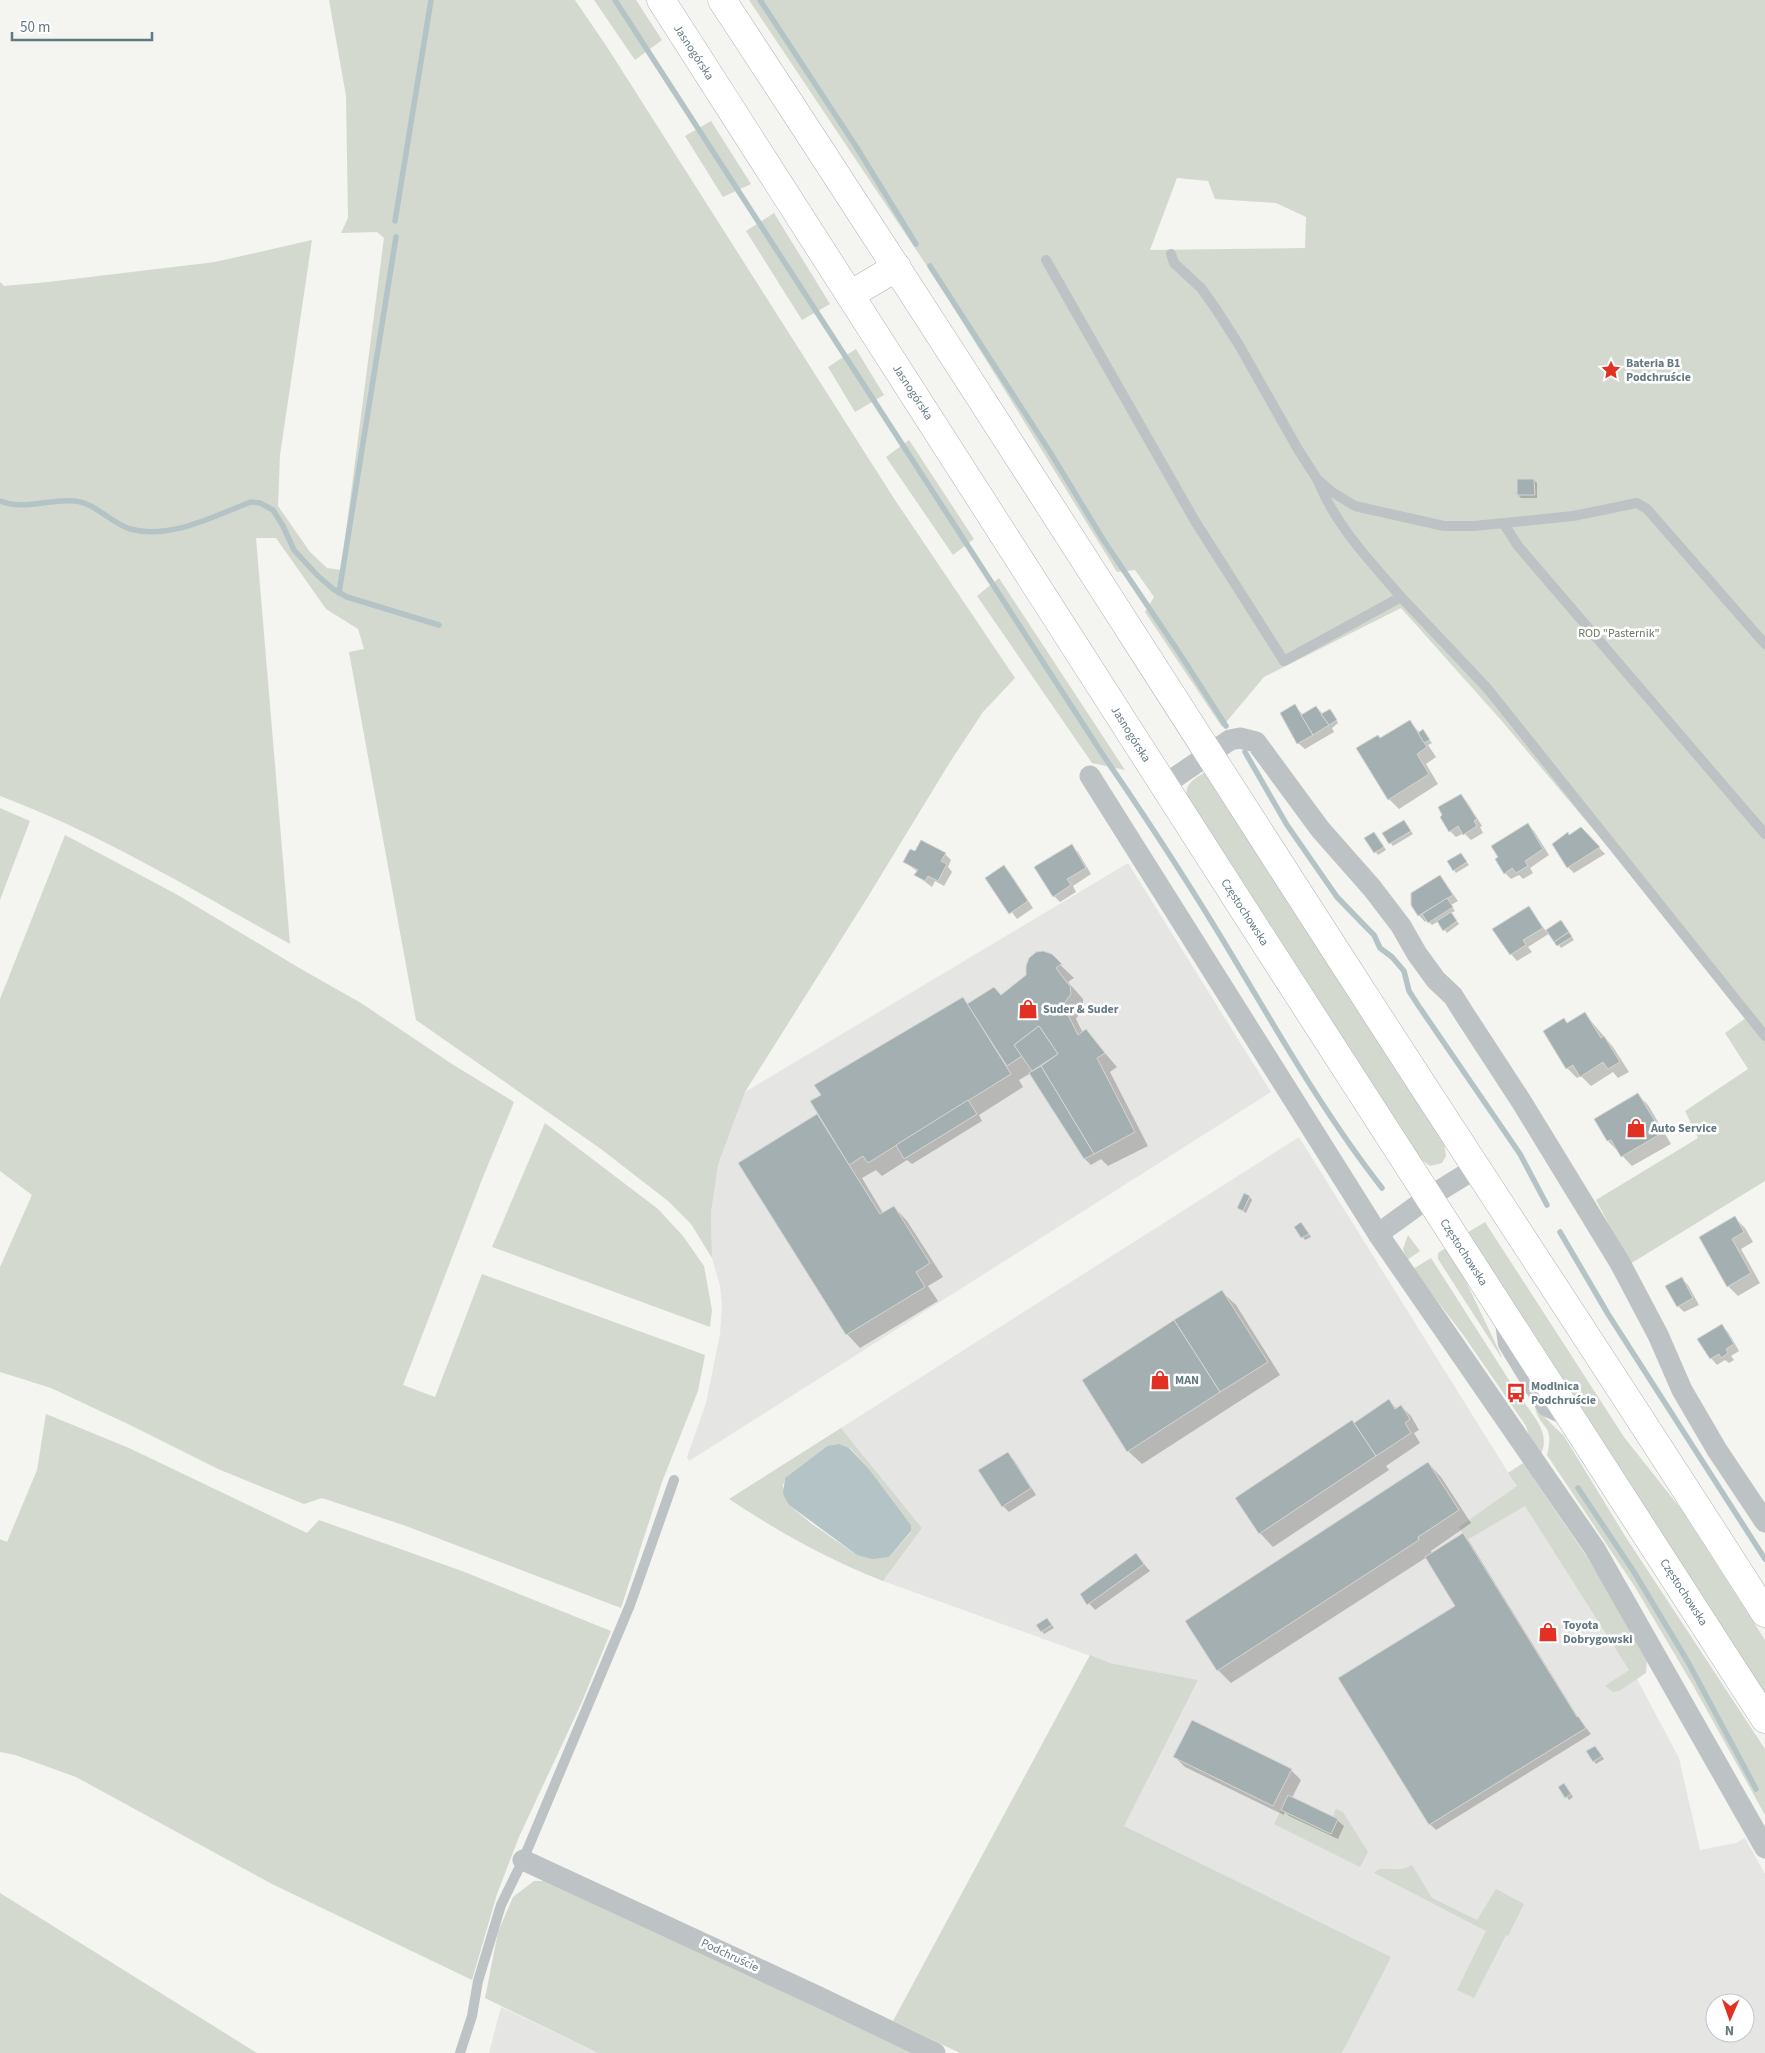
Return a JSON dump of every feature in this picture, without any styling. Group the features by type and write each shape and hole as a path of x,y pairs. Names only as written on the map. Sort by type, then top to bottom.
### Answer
{"main road":[{"name":"Jasnogórska","path":"661,0 1164,786"},
{"path":"722,0 897,266 1476,1168 1676,1472 1765,1613"},
{"path":"850,295 897,266"},
{"name":"Częstochowska","path":"1164,786 1765,1718"}],"street":[{"path":"1164,786 1230,740 1240,738 1256,742 1320,829 1372,888 1401,926 1417,954 1436,980 1453,996 1521,1101 1620,1263 1658,1335 1682,1390 1717,1450 1765,1522"},
{"path":"1090,776 1378,1234 1595,1549 1765,1848"},
{"path":"1378,1234 1429,1197 1476,1168"},
{"name":"Podchruście","path":"523,1860 819,1997 935,2053"}],"lane":[{"path":"1171,254 1174,263 1201,288 1239,345 1317,479 1327,503 1348,534 1401,597 1487,688 1765,1036"},
{"path":"1046,260 1195,521 1284,662 1401,597"},
{"path":"1317,479 1332,492 1355,506 1444,526 1504,524 1573,516 1637,503 1647,509 1765,644"},
{"path":"1504,524 1525,554 1765,834"},
{"path":"460,2053 472,2016 478,1981 501,1905 523,1860 630,1605 674,1480"}],"shaded area":[{"path":"1128,863 1271,1092 689,1461 687,1457 706,1403 720,1334 722,1306 720,1286 712,1258 711,1213 718,1165 745,1092"},
{"path":"1299,1137 1637,1679 1679,1758 1700,1850 1736,1843 1745,1838 1765,1874 1765,2053 1342,2053 1390,1957 1123,1826 1198,1680 1110,1663 883,1581 922,1528 841,1428"},
{"path":"839,1444 849,1448 869,1469 911,1525 911,1531 889,1557 872,1559 857,1555 789,1505 783,1494 785,1478 827,1446"},
{"path":"501,2007 598,2053 489,2053"}],"green space":[{"path":"329,0 575,0 609,50 893,497 1015,678 983,712 950,762 745,1092 718,1165 711,1213 712,1258 691,1224 668,1201 601,1149 416,1020 349,652 364,649 358,629 326,609 276,538 256,538 290,944 147,864 75,828 0,796 0,282 4,286 48,282 215,262 312,240 280,455 278,506 310,552 327,568 341,570 384,238 377,232 341,233 348,218 346,96"},
{"path":"594,0 636,0 662,40 635,60"},
{"name":"ROD \"Pasternik\"","path":"749,0 1765,0 1765,1181 1630,1264 1596,1200 1698,1138 1685,1111 1748,1069 1725,1033 1750,1015 1500,719 1401,608 1264,677 1222,727 1145,612 1154,597 1135,570 1117,572 941,287","holes":["1177,178 1208,181 1215,199 1276,203 1306,217 1305,248 1150,250"]},
{"path":"711,121 751,184 723,197 685,136"},
{"path":"774,213 830,304 802,320 746,231"},
{"path":"856,349 884,395 855,412 828,367"},
{"path":"909,440 974,539 953,555 886,457"},
{"path":"999,578 1125,770 1092,763 977,596"},
{"path":"1205,772 1444,1142 1446,1156 1442,1163 1430,1166 1420,1159 1187,797 1189,785 1194,779"},
{"path":"0,808 30,821 0,900"},
{"path":"65,835 176,894 361,1003 452,1064 514,1102 481,1182 403,1385 435,1397 482,1274 705,1355 698,1391 662,1482 621,1608 406,1526 322,1498 304,1504 218,1469 51,1388 0,1372 0,1267 32,1195 0,1171 0,999"},
{"path":"545,1123 658,1209 683,1236 704,1266 712,1310 710,1327 492,1247"},
{"path":"1485,1222 1624,1437 1681,1509 1765,1640 1765,1694 1467,1233"},
{"path":"1408,1235 1420,1251 1407,1260 1403,1249"},
{"path":"1449,1246 1502,1357 1438,1259 1438,1253"},
{"path":"1431,1258 1516,1391 1513,1394 1518,1402 1522,1399 1539,1425 1544,1439 1541,1454 1529,1436 1526,1426 1464,1336 1413,1269"},
{"path":"1535,1408 1564,1436 1625,1536 1765,1749 1765,1815 1694,1687 1635,1587 1547,1455 1549,1445 1548,1432"},
{"path":"46,1414 129,1448 307,1533 319,1520 462,1571 611,1631 581,1704 519,1837 497,1894 472,1980 272,1884 76,1777 15,1755 0,1752 0,1539 7,1542 37,1470"},
{"path":"841,1428 922,1528 883,1581 843,1564 804,1544 729,1499","holes":["827,1446 850,1448 869,1469 911,1525 911,1532 889,1557 857,1555 812,1524 789,1505 783,1486 785,1478"]},
{"path":"1523,1463 1623,1614 1647,1660 1646,1673 1619,1691 1613,1692 1605,1686 1629,1670 1525,1506 1467,1540 1459,1527 1517,1486 1508,1473"},
{"path":"1090,1655 1110,1663 1198,1680 1124,1826 1391,1957 1342,2053 960,2053 893,2021"},
{"path":"1336,1809 1343,1812 1368,1852 1360,1867 1274,1824 1281,1810 1331,1834 1338,1819 1333,1816"},
{"path":"1412,1865 1432,1898 1477,1920 1496,1889 1524,1904 1474,1998 1457,1990 1486,1931 1374,1873 1381,1869 1400,1869"},
{"path":"534,1881 562,1881 911,2053 598,2053 485,1998 498,1932 513,1897"},
{"path":"0,1893 257,2053 0,2053"}],"building":[{"path":"1517,479 1534,479 1535,495 1517,495"},
{"path":"1295,704 1313,735 1297,744 1280,713"},
{"path":"1316,706 1329,725 1313,735 1301,715"},
{"path":"1330,709 1337,720 1329,725 1321,714"},
{"path":"1410,720 1427,747 1417,754 1429,774 1388,800 1356,748 1378,735 1380,738"},
{"path":"1423,729 1430,740 1424,743 1418,733"},
{"path":"1461,794 1477,819 1474,821 1477,826 1463,835 1458,826 1449,832 1440,817 1442,815 1438,807"},
{"path":"1404,820 1411,831 1389,844 1382,833"},
{"path":"1528,823 1543,849 1525,861 1528,866 1516,873 1512,868 1504,874 1495,859 1498,857 1491,846"},
{"path":"1581,827 1600,847 1567,868 1552,844 1568,832 1569,835"},
{"path":"1374,832 1384,847 1374,853 1364,838"},
{"path":"921,840 946,853 941,861 947,864 938,881 928,876 925,881 914,875 918,870 903,862 910,849 915,851"},
{"path":"1072,844 1086,868 1067,879 1071,885 1053,897 1034,867"},
{"path":"1461,853 1467,862 1453,871 1447,861"},
{"path":"1004,865 1028,901 1009,914 985,878"},
{"path":"1440,875 1453,895 1418,916 1411,905 1411,893"},
{"path":"1447,898 1453,907 1428,923 1422,914"},
{"path":"1529,906 1543,928 1523,940 1526,945 1510,955 1492,929"},
{"path":"1451,912 1457,921 1443,931 1437,921"},
{"path":"1561,920 1569,932 1554,942 1546,930"},
{"path":"1569,932 1572,937 1557,946 1554,942"},
{"path":"1043,951 1052,954 1063,965 1061,964 1056,968 1070,985 1071,994 1063,1005 1078,1035 1086,1029 1105,1053 1097,1058 1135,1132 1094,1154 1041,1066 1058,1054 1039,1026 1014,1045 1022,1056 1007,1066 967,1004 994,987 1001,995 1026,975 1026,966 1029,958 1036,952"},
{"path":"963,997 1011,1074 868,1163 863,1156 849,1165 810,1101 821,1095 814,1085"},
{"path":"1585,1012 1601,1038 1604,1036 1620,1062 1608,1069 1603,1062 1580,1077 1573,1065 1566,1069 1543,1031 1564,1018 1567,1023"},
{"path":"1039,1026 1058,1054 1032,1071 1014,1045"},
{"path":"1041,1066 1094,1154 1084,1159 1029,1073"},
{"path":"1638,1093 1662,1133 1621,1157 1611,1140 1607,1141 1594,1119"},
{"path":"968,1100 977,1114 904,1159 896,1145"},
{"path":"817,1114 880,1214 894,1206 930,1263 916,1272 925,1287 846,1335 738,1163"},
{"path":"1244,1193 1250,1196 1243,1211 1237,1208"},
{"path":"1735,1216 1744,1232 1732,1239 1751,1273 1727,1287 1699,1237"},
{"path":"1301,1222 1309,1234 1301,1238 1294,1227"},
{"path":"1682,1277 1693,1298 1677,1307 1665,1286"},
{"path":"1222,1290 1268,1362 1220,1392 1174,1320"},
{"path":"1174,1320 1220,1392 1127,1452 1082,1380"},
{"path":"1722,1324 1734,1344 1726,1349 1728,1353 1721,1358 1719,1354 1710,1359 1697,1339"},
{"path":"1389,1399 1395,1409 1401,1405 1410,1419 1405,1423 1411,1433 1376,1456 1354,1423"},
{"path":"1352,1420 1376,1456 1259,1534 1235,1498"},
{"path":"1008,1452 1031,1488 1002,1507 978,1470"},
{"path":"1428,1462 1459,1510 1418,1537 1419,1540 1217,1671 1185,1621"},
{"path":"1463,1533 1577,1717 1586,1728 1429,1825 1338,1678 1455,1606 1425,1557"},
{"path":"1136,1553 1144,1564 1087,1605 1080,1594"},
{"path":"1047,1618 1052,1625 1041,1632 1036,1625"},
{"path":"1192,1720 1292,1769 1273,1806 1173,1757"},
{"path":"1595,1746 1602,1756 1593,1762 1586,1751"},
{"path":"1564,1783 1571,1794 1565,1798 1558,1787"},
{"path":"1288,1795 1338,1819 1331,1834 1281,1810"}],"waterway":[{"path":"395,221 431,0"},
{"path":"615,0 1205,910 1288,1049 1342,1134 1382,1188"},
{"path":"760,0 857,148 916,244"},
{"path":"339,593 396,237"},
{"path":"930,266 1050,452 1104,541 1226,726"},
{"path":"0,501 19,505 75,501 89,505 123,526 145,532 176,529 192,525 251,502 260,503 273,510 294,550 333,589 347,597 439,625"},
{"path":"1245,752 1287,825 1337,897 1374,935 1380,948 1392,957 1404,971 1409,991 1520,1154 1547,1205"},
{"path":"1560,1232 1608,1314 1765,1559"},
{"path":"1578,1488 1634,1572 1688,1662 1756,1789"}],"place":[{"name":"Bateria B1 Podchruście","path":"1611,370"},
{"name":"Suder & Suder","path":"1028,1009"},
{"name":"Auto Service","path":"1636,1128"},
{"name":"MAN","path":"1160,1380"},
{"name":"Modlnica Podchruście","path":"1516,1393"},
{"name":"Toyota Dobrygowski","path":"1548,1632"}]}
